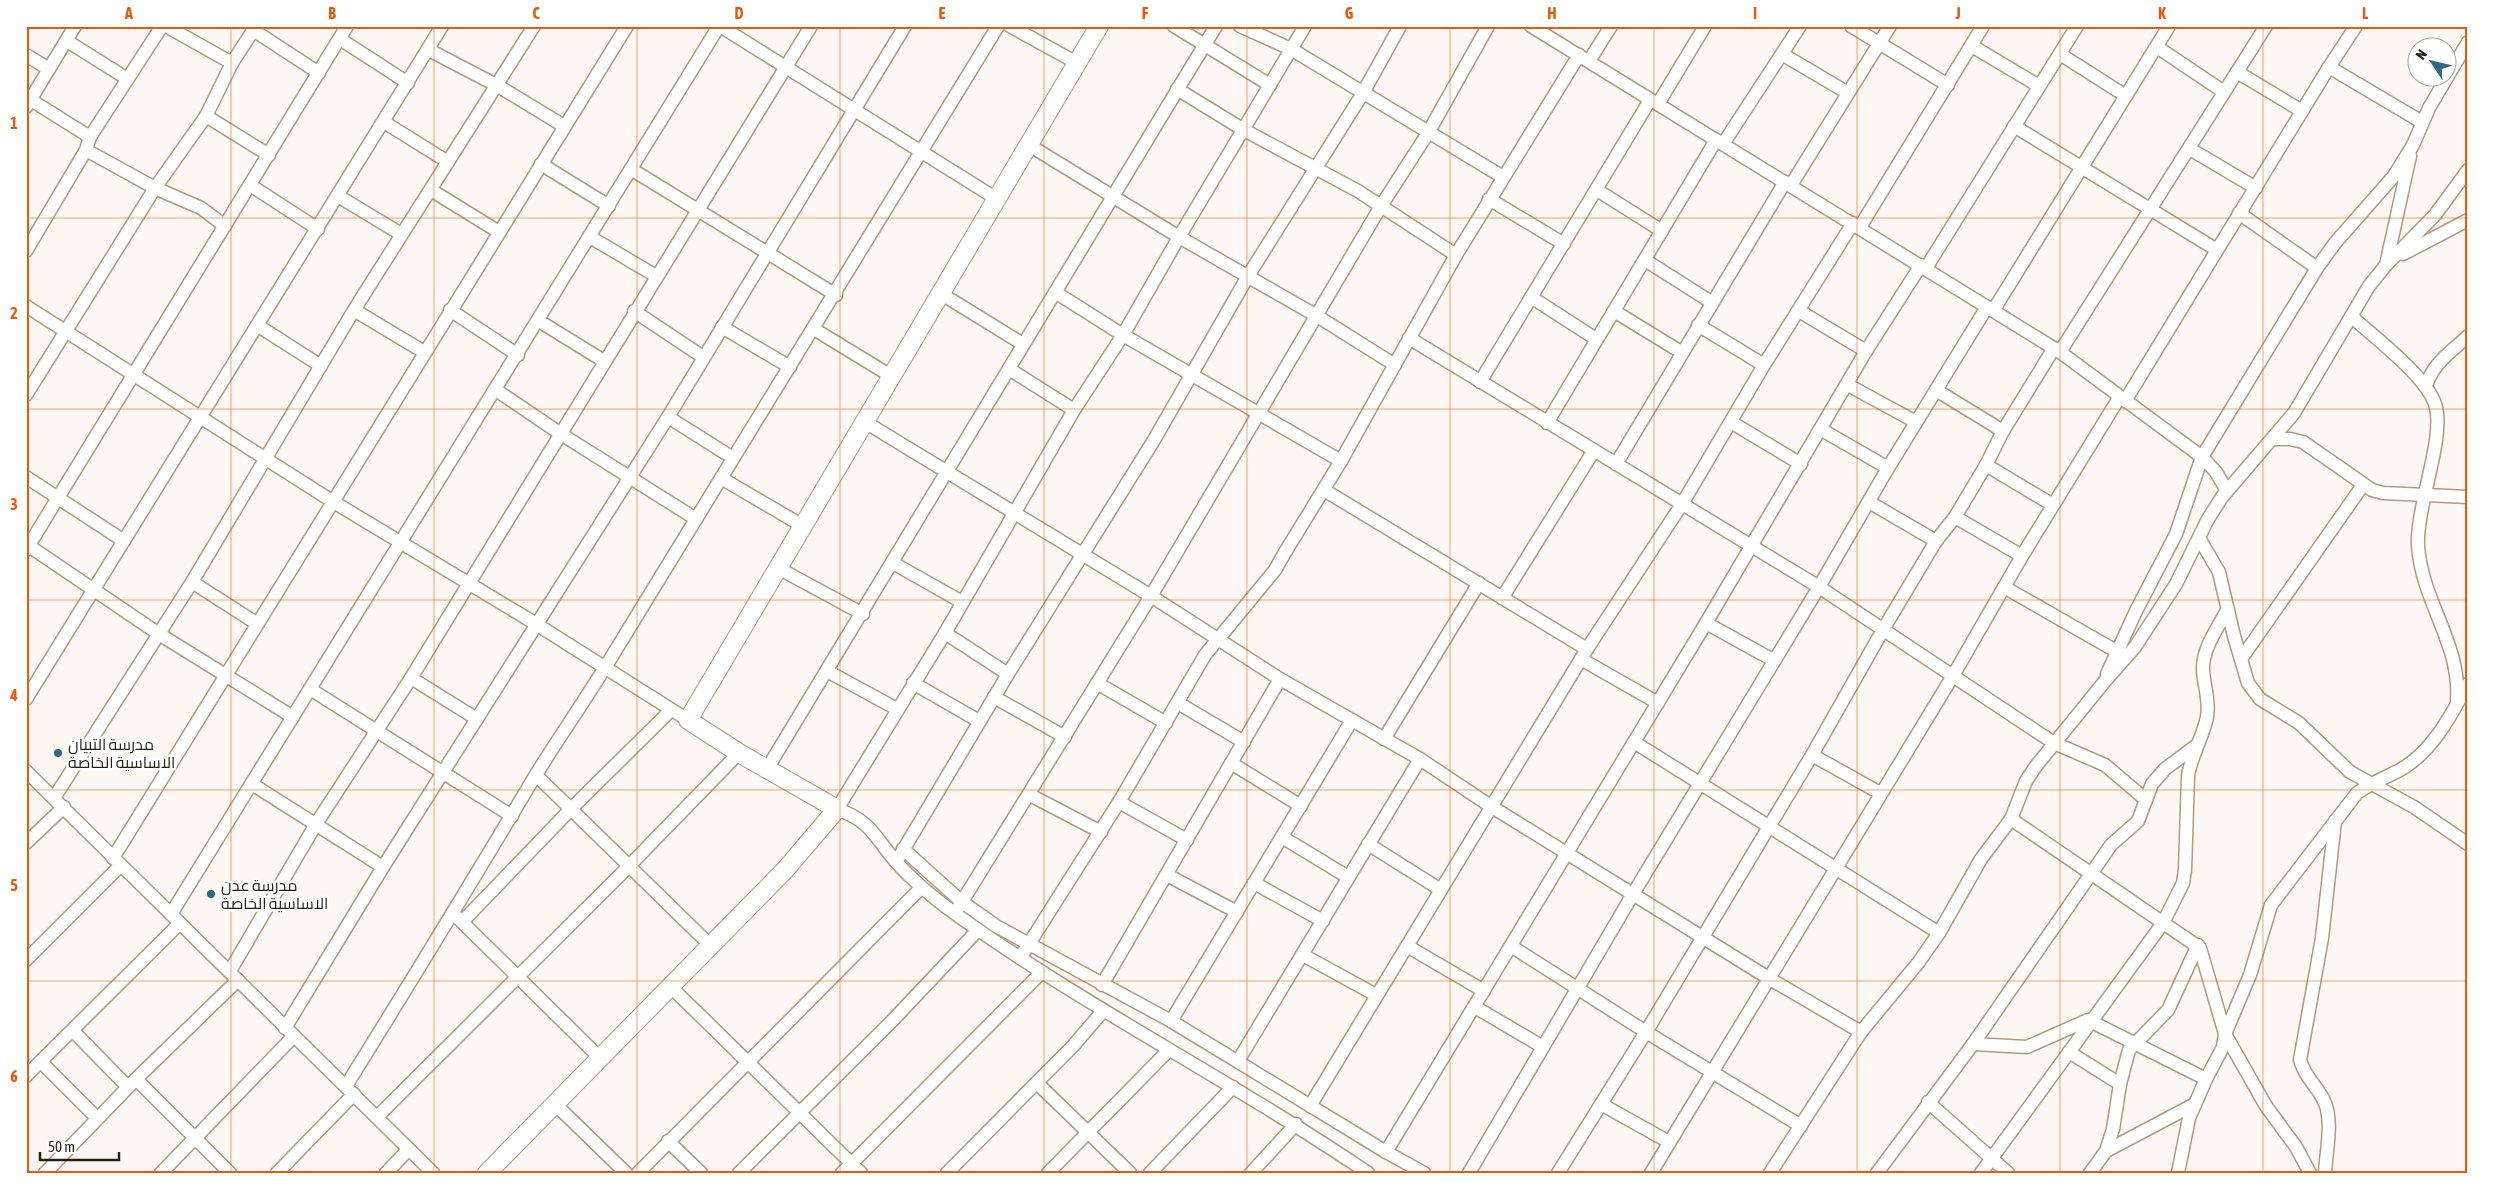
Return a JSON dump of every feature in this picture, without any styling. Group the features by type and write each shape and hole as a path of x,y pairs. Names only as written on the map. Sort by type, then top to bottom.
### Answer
{"main road":[{"path":"487,1173 556,1105 803,851 836,809 739,753 688,720 1100,26"}],"street":[{"path":"75,26 28,103 90,136"},
{"path":"26,251 86,150 90,136 126,78 164,26 232,63"},
{"path":"293,717 159,634 95,589 28,548 347,26"},
{"path":"26,699 429,50 442,26"},
{"path":"26,843 59,802 354,310 401,234 498,86 534,26"},
{"path":"26,960 117,861 256,623 627,26"},
{"path":"97,1118 32,1068 72,1031 176,918 252,784 720,26 997,199"},
{"path":"45,1173 234,976 316,824 411,678 634,311 811,26"},
{"path":"161,1173 195,1139 290,1032 383,867 444,773 628,477 668,417 905,26"},
{"path":"278,1173 350,1090 458,918 536,775 605,668 733,458 836,295 998,26"},
{"path":"1010,26 1077,63"},
{"path":"1174,26 1270,86"},
{"path":"767,769 863,614 1023,344 1114,198 1216,26"},
{"path":"1240,26 1290,49 1502,177"},
{"path":"1305,26 1178,237 1124,335 1074,410 945,633 836,809 863,821 920,888 978,930 1041,973 1103,1011 1296,1124 1368,1173"},
{"path":"896,862 1008,674 1154,440 1248,276 1317,170 1400,26"},
{"path":"955,914 1151,596 1259,412 1428,132 1488,26"},
{"path":"1531,26 1857,225 2057,350 2202,457 2216,472 2227,491"},
{"path":"1020,958 1101,832 1205,655 1275,570 1341,461 1456,255 1502,177 1584,58 1611,26"},
{"path":"1480,382 1597,190 1705,26"},
{"path":"1547,423 1662,231 1720,142 1800,26"},
{"path":"1851,26 1948,85"},
{"path":"1616,464 1711,302 1890,26"},
{"path":"1310,1106 1584,654 1682,504 1764,365 1948,85 1983,26"},
{"path":"1386,1152 1706,623 1750,546 1822,430 1866,351 2014,126 2077,26"},
{"path":"1469,1173 1633,894 1773,660 1819,587 1916,422 2081,168 2169,26"},
{"path":"1558,1173 1646,1032 1812,755 1936,541 1955,516 1986,465 2003,431 2151,210 2266,26"},
{"path":"26,395 154,188 206,116 232,63 254,28 319,73"},
{"path":"1651,1173 1835,867 1954,674 2053,505 2256,188 2352,28"},
{"path":"340,39 408,83"},
{"path":"67,40 126,78"},
{"path":"2386,265 2413,145 2422,122 2468,42"},
{"path":"1972,46 2039,86"},
{"path":"2157,47 2224,92"},
{"path":"429,50 498,86 564,126"},
{"path":"1782,54 1848,93"},
{"path":"2060,54 2126,96"},
{"path":"26,55 49,69"},
{"path":"2329,67 2422,122"},
{"path":"2237,72 2302,111"},
{"path":"1177,90 1244,130 1348,185 1456,255"},
{"path":"206,116 268,155"},
{"path":"384,122 448,162"},
{"path":"2014,126 2217,250"},
{"path":"1029,145 1178,237 1317,316 1395,365"},
{"path":"2104,681 2116,651 2176,534 2202,457 2317,268 2335,243 2394,176 2413,145"},
{"path":"2190,148 2256,188"},
{"path":"86,150 154,188 201,208 225,226"},
{"path":"541,164 610,206"},
{"path":"631,169 699,209 836,295"},
{"path":"1770,1173 1861,1032 1918,964 1939,933 1982,859 2011,819 2026,781 2104,681 2136,648 2154,621 2227,491 2294,414 2369,286 2386,265 2396,257 2435,215 2468,170"},
{"path":"250,185 318,229"},
{"path":"431,190 499,232"},
{"path":"1597,190 1662,231"},
{"path":"338,196 401,234"},
{"path":"1489,200 1564,244"},
{"path":"2239,213 2317,268"},
{"path":"2396,257 2468,220"},
{"path":"590,237 656,276"},
{"path":"1645,260 1711,302"},
{"path":"1055,292 1124,335 1341,461"},
{"path":"940,293 1023,344"},
{"path":"1531,297 1596,339"},
{"path":"26,306 65,333 332,501 536,624 688,720"},
{"path":"354,310 424,352"},
{"path":"450,310 518,355"},
{"path":"634,311 703,357"},
{"path":"1614,311 1681,352"},
{"path":"1799,311 1866,351"},
{"path":"2351,316 2426,385 2435,405 2437,430 2422,496 2418,546 2430,603 2455,662 2458,682 2456,705"},
{"path":"539,321 604,361"},
{"path":"257,325 321,366"},
{"path":"1698,325 1764,365"},
{"path":"722,327 790,367"},
{"path":"814,329 891,376"},
{"path":"2426,385 2432,370 2439,361 2468,336"},
{"path":"1410,338 1593,452 1819,587 1954,674 2054,743 2105,764 2145,799"},
{"path":"1008,369 1074,410"},
{"path":"1848,385 1916,422"},
{"path":"496,390 561,434 696,519"},
{"path":"1936,390 2003,431"},
{"path":"668,417 733,458"},
{"path":"865,422 1014,514 1082,553 1280,679 1420,759 1492,807 1861,1032"},
{"path":"1731,422 1801,464"},
{"path":"1822,430 1888,468"},
{"path":"2273,439 2290,439 2303,442 2364,486 2383,493 2468,497"},
{"path":"1502,598 1593,452"},
{"path":"1986,465 2053,505"},
{"path":"26,477 124,541"},
{"path":"721,478 803,526"},
{"path":"2241,659 2364,486"},
{"path":"1324,490 1479,583 1658,702"},
{"path":"1869,502 1936,541"},
{"path":"1955,516 2022,556"},
{"path":"2199,538 2216,567 2223,585 2227,610 2248,683 2260,699 2299,723 2322,743 2343,766 2369,784 2414,807 2468,844"},
{"path":"893,563 962,602"},
{"path":"778,568 863,614"},
{"path":"192,582 256,623"},
{"path":"1384,739 1479,583"},
{"path":"2004,587 2116,651"},
{"path":"1981,1173 2163,922 2183,883 2187,788 2190,765 2206,719 2208,706 2203,669 2204,660 2227,610"},
{"path":"1706,623 1773,660"},
{"path":"945,633 1008,674"},
{"path":"828,671 897,709"},
{"path":"411,678 477,719"},
{"path":"1102,984 1280,679"},
{"path":"913,683 979,722"},
{"path":"1097,683 1166,723"},
{"path":"2178,1173 2189,1118 2223,1046 2225,1034 2250,975 2272,905 2358,793 2369,784 2404,768 2431,744 2468,684"},
{"path":"310,689 512,816"},
{"path":"994,697 1064,737"},
{"path":"1178,703 1244,742"},
{"path":"458,918 671,710"},
{"path":"1171,1021 1352,720"},
{"path":"1634,742 1770,825 1939,933"},
{"path":"1877,1173 1973,1044 2111,845 2138,821 2152,784 2165,770 2196,745"},
{"path":"376,1117 628,867 739,753"},
{"path":"1812,755 1880,793"},
{"path":"1238,1061 1420,759"},
{"path":"1231,763 1301,806"},
{"path":"26,771 433,1173"},
{"path":"536,775 628,867 711,946"},
{"path":"252,784 383,867"},
{"path":"1030,795 1101,832"},
{"path":"1119,802 1187,840"},
{"path":"2011,819 2090,875 2198,945 2225,1034 2256,1090 2296,1147 2310,1173"},
{"path":"2325,1173 2328,1123 2326,1106 2320,1093 2307,1079 2300,1060 2322,938 2335,821"},
{"path":"1282,837 1348,877"},
{"path":"1368,844 1441,890"},
{"path":"903,849 962,902 996,926 1171,1021 1386,1152 1424,1173"},
{"path":"1167,875 1237,912"},
{"path":"1254,883 1323,920"},
{"path":"638,1173 920,888"},
{"path":"458,918 601,1058"},
{"path":"739,1173 892,1021 978,930"},
{"path":"2090,1173 2106,1151 2113,1129 2126,1058 2134,1043 2168,1010 2198,945"},
{"path":"1407,946 1484,991"},
{"path":"1511,946 1646,1032 1801,1126"},
{"path":"1303,955 1376,995"},
{"path":"847,1168 1041,973"},
{"path":"671,987 748,1060 799,1112 847,1168 861,1173"},
{"path":"1475,1007 1543,1046"},
{"path":"946,1173 1037,1083 1103,1011"},
{"path":"1973,1044 2027,1047 2082,1021 2092,1021 2206,1079"},
{"path":"72,1031 195,1139 230,1173"},
{"path":"1048,1173 1168,1050"},
{"path":"2069,1052 2120,1084"},
{"path":"1037,1083 1130,1173"},
{"path":"1150,1173 1233,1087"},
{"path":"1928,1102 2008,1173"},
{"path":"1601,1104 1669,1142"},
{"path":"2106,1151 2195,1104"},
{"path":"556,1105 626,1173"},
{"path":"1251,1173 1296,1124"},
{"path":"668,1142 701,1173"},
{"path":"386,1173 409,1150"}],"place":[{"name":"مدرسة التبيان الاساسية الخاصة","path":"58,753"},
{"name":"مدرسة عدن الاساسية الخاصة","path":"211,894"}]}
